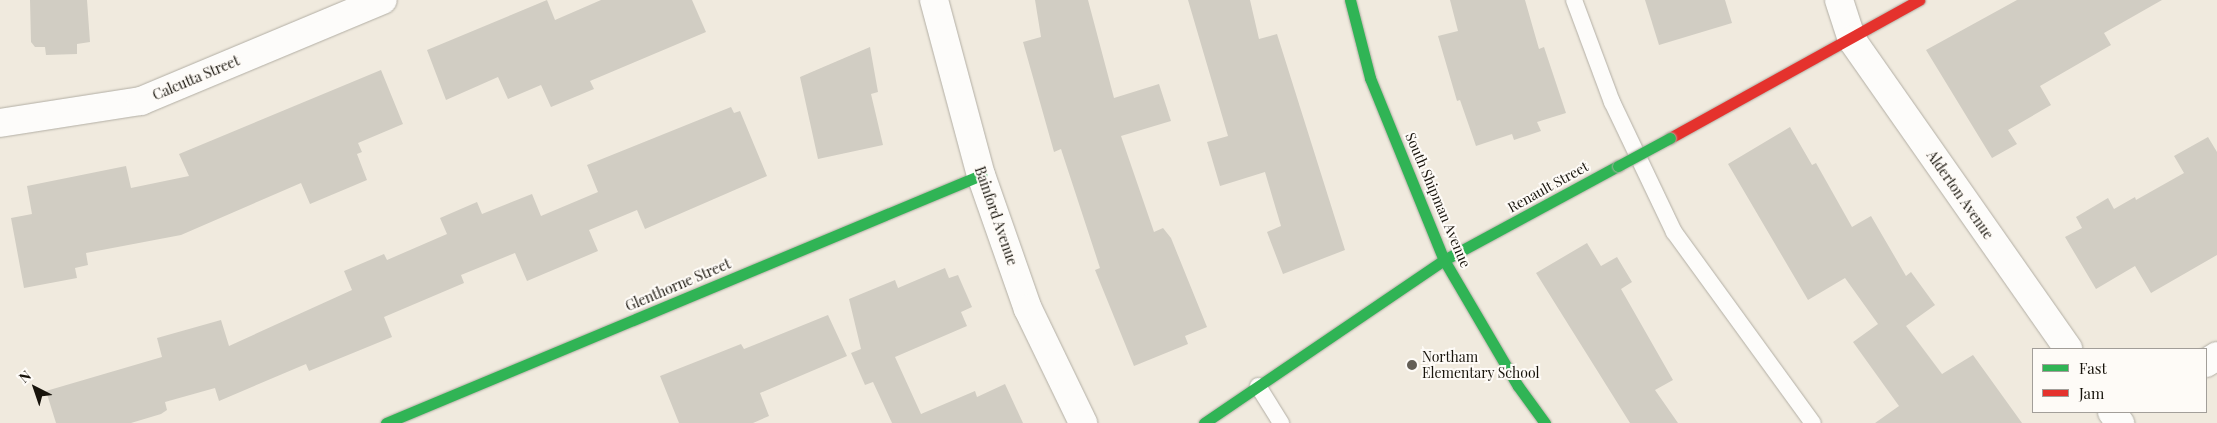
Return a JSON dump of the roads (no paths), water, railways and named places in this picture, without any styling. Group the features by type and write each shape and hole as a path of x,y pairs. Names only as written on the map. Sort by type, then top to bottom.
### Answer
{"street":[{"name":"Calcutta Street","path":"0,123 141,101 384,0"},
{"name":"Bainford Avenue","path":"934,0 981,175 1028,310 1083,423"},
{"name":"South Shipman Avenue","path":"1350,0 1370,78 1444,260 1518,386 1545,423"},
{"name":"Alderton Avenue","path":"1838,0 1852,40 2067,348"},
{"name":"Renault Street","path":"1204,423 1444,260 1852,40 1919,0"},
{"name":"Glenthorne Street","path":"386,423 981,175"}],"lane":[{"path":"1574,0 1612,102 1674,232 1813,423"},
{"path":"1258,386 1281,423"}],"place":[{"name":"Northam Elementary School","path":"1412,365"}]}
